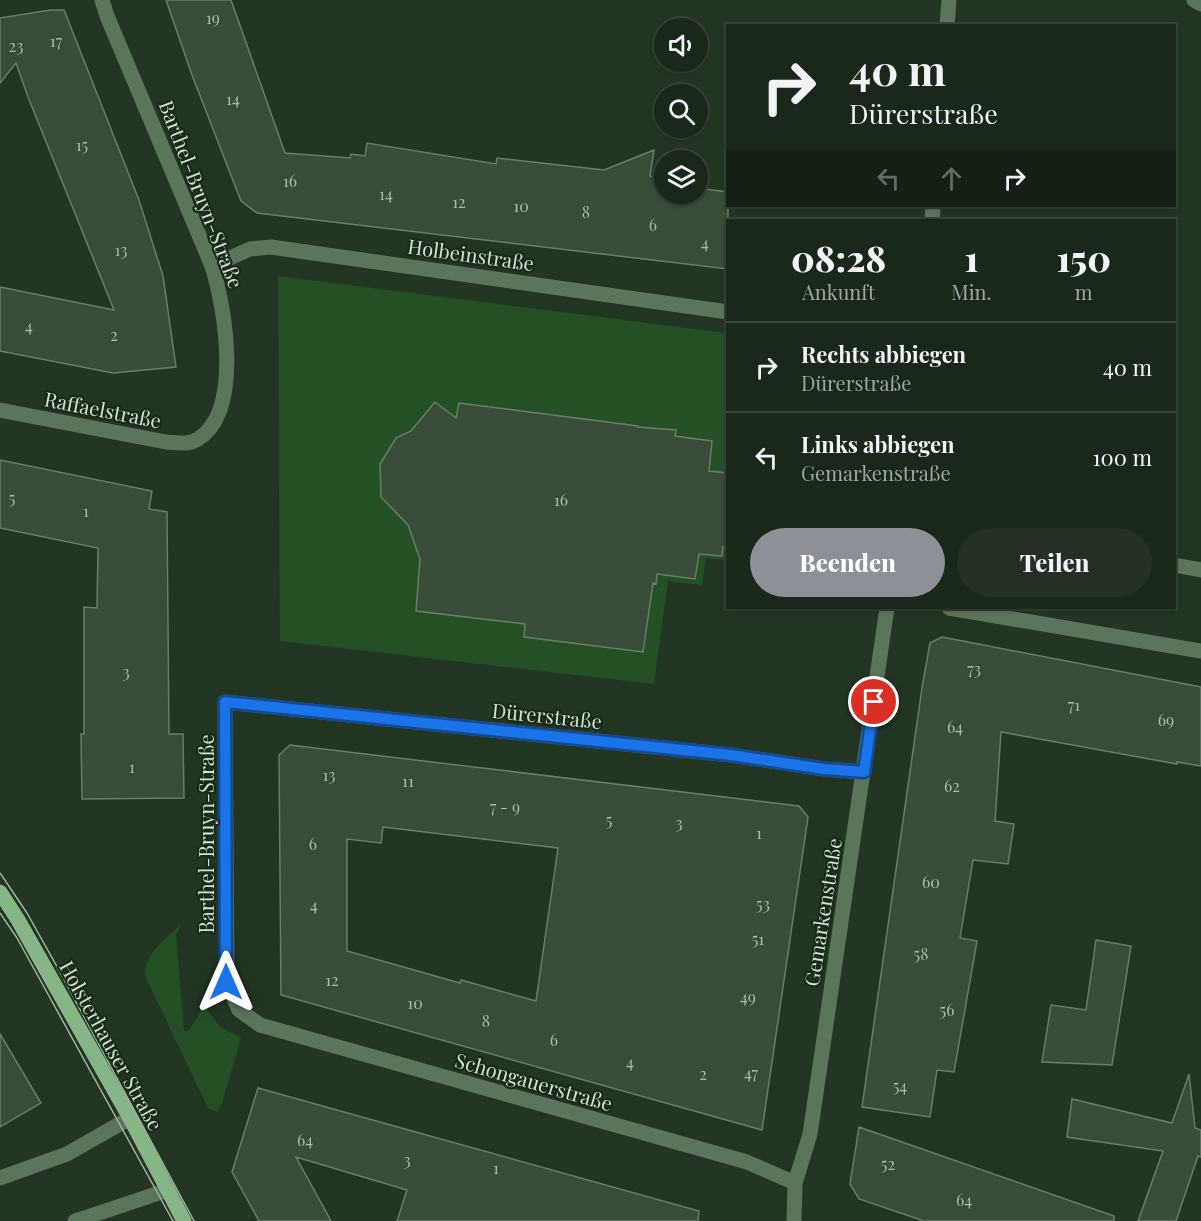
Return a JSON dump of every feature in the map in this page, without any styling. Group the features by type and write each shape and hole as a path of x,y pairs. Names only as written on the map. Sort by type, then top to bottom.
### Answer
{"main road":[{"name":"Holsterhauser Straße","path":"0,892 130,1118 184,1221"}],"street":[{"name":"Barthel-Bruyn-Straße","path":"102,0 212,266 221,294 226,330 227,369 216,422 198,439"},
{"path":"947,24 949,0"},
{"path":"1194,0 1201,4"},
{"name":"Holbeinstraße","path":"212,266 250,249 271,247 726,312"},
{"name":"Raffaelstraße","path":"0,410 166,442 185,443 198,439"},
{"path":"1176,565 1201,570"},
{"name":"Gemarkenstraße","path":"794,1221 795,1183 810,1134 887,609"},
{"path":"955,609 1201,651"},
{"name":"Barthel-Bruyn-Straße","path":"225,702 226,982 239,1010 260,1025"},
{"name":"Dürerstraße","path":"225,702 731,755 824,769 864,772"},
{"name":"Schongauerstraße","path":"260,1025 747,1162 795,1183"},
{"path":"0,1178 67,1154 130,1118"},
{"path":"75,1221 168,1190"}],"green space":[{"path":"278,276 726,333 726,560 706,558 702,585 668,581 654,684 280,641"},
{"path":"182,923 176,935 184,1031 190,1029 204,1005 220,1027 241,1038 222,1103 217,1112 208,1108 145,976 145,968 152,953"}],"building":[{"path":"166,0 231,0 285,153 350,158 351,154 365,156 367,143 496,164 497,158 604,170 654,150 650,176 654,177 654,204 708,204 708,189 726,192 728,219 726,219 726,269 257,213 241,201 192,75"},
{"path":"64,10 139,200 163,276 176,367 113,373 0,351 0,287 114,310 16,63 0,83 0,18"},
{"path":"435,402 456,418 459,403 676,430 675,436 712,441 709,471 726,473 726,548 723,547 722,556 699,554 695,579 657,574 656,584 653,583 643,652 524,637 525,624 416,611 420,559 408,525 381,497 380,464 396,438 411,431"},
{"path":"0,460 152,491 149,509 167,512 169,734 183,734 184,798 82,799 84,607 97,608 98,548 0,528"},
{"path":"942,637 1201,687 1201,766 1177,762 1177,764 1001,732 995,821 1014,824 1008,864 973,860 960,938 977,941 954,1072 937,1070 930,1117 862,1107 922,688 930,643"},
{"path":"290,745 799,806 808,817 762,1130 281,995 279,755","holes":["383,827 558,848 536,1001 461,980 460,983 347,951 347,839 381,843"]},
{"path":"1096,940 1131,946 1112,1065 1042,1062 1051,1005 1086,1010"},
{"path":"0,1034 41,1103 0,1127"},
{"path":"1189,1074 1195,1128 1201,1130 1201,1157 1198,1156 1176,1221 1138,1221 1163,1151 1067,1137 1072,1099 1172,1123"},
{"path":"258,1088 699,1211 698,1221 397,1221 407,1190 296,1157 331,1221 259,1221 232,1172"},
{"path":"859,1127 1114,1216 1114,1221 924,1221 859,1199 850,1184"}],"tram line":[{"path":"0,873 27,913 55,963 194,1221"},
{"path":"0,913 17,938 173,1221"}],"route":[{"path":"226,982 225,702 731,755 824,769 864,772 874,702"}]}
